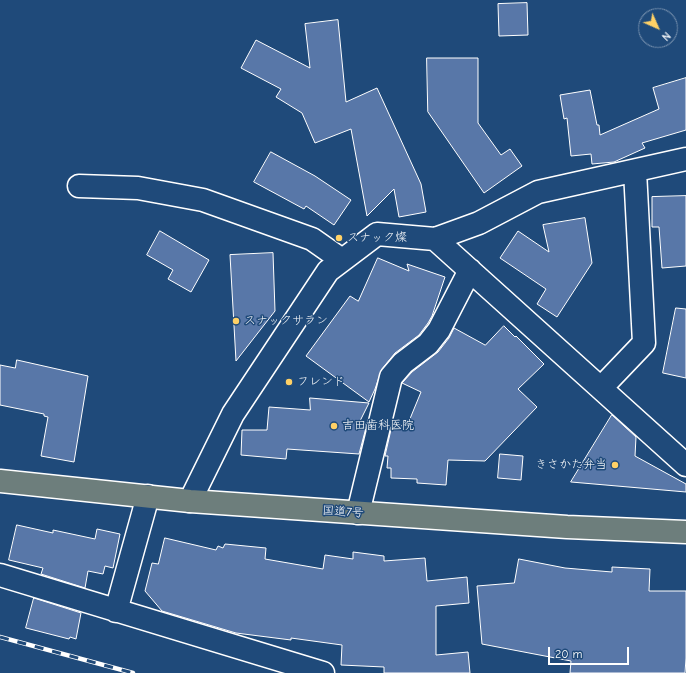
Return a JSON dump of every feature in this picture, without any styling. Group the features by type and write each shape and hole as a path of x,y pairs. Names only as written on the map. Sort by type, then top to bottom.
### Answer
{"highway":[{"name":"国道7号","path":"0,481 190,501 567,527 686,532"}],"street":[{"path":"190,501 233,414 328,272 377,234 435,238 479,223 538,192 686,159"},
{"path":"601,388 644,343 635,170"},
{"path":"79,186 138,188 203,200 312,239 342,260"},
{"path":"435,238 686,465"},
{"path":"358,513 392,377 403,364 428,344 439,330 470,270"},
{"path":"116,611 148,496"},
{"path":"0,575 323,673"}],"building":[{"path":"527,3 528,35 499,36 498,4"},
{"path":"338,20 346,102 377,88 421,184 426,212 399,217 394,189 367,216 351,129 315,143 302,113 276,97 281,89 241,68 256,40 310,68 305,24"},
{"path":"427,58 478,58 478,123 501,155 510,149 522,166 484,193 428,112"},
{"path":"686,78 686,130 642,143 645,148 614,162 592,164 591,154 571,156 567,118 564,119 560,95 590,90 600,135 659,109 653,88"},
{"path":"271,152 315,176 351,200 334,225 306,206 304,209 254,182"},
{"path":"686,196 686,266 662,268 659,227 652,227 652,197"},
{"path":"585,218 592,263 557,317 537,304 546,289 500,258 518,231 549,252 543,225"},
{"path":"160,231 209,260 191,292 168,279 173,270 147,255"},
{"path":"273,253 275,311 236,361 230,255"},
{"path":"378,258 409,271 407,264 445,277 432,316 428,323 419,335 395,353 382,369 369,402 306,356 350,296 358,301"},
{"path":"676,308 686,309 686,378 663,373"},
{"path":"504,326 544,364 518,389 537,407 485,461 448,460 446,485 417,483 417,479 391,478 391,468 387,468 388,456 385,456 392,425 407,426 421,392 402,383 412,372 438,352 449,338 454,328 485,345"},
{"path":"17,360 88,376 74,462 41,456 48,417 44,416 44,414 0,405 0,365 15,368"},
{"path":"310,398 369,403 359,423 367,424 359,454 287,449 286,459 241,455 242,430 267,430 269,407 310,410"},
{"path":"612,415 636,437 635,456 686,484 686,492 571,482"},
{"path":"500,454 523,456 521,480 498,478"},
{"path":"17,525 53,533 53,530 95,539 97,529 120,534 113,568 105,566 103,574 88,571 85,588 41,574 43,568 9,560"},
{"path":"165,538 216,550 218,546 223,548 225,544 266,548 265,559 323,569 325,555 353,559 353,552 384,556 384,561 425,558 427,581 467,577 469,603 436,606 436,655 468,652 470,673 384,673 384,667 341,665 342,645 291,638 291,640 236,633 162,611 145,591 152,563 158,564"},
{"path":"519,559 565,568 612,572 612,567 650,569 649,591 686,591 685,673 570,673 571,661 482,644 477,586 514,583"},
{"path":"34,598 81,613 76,639 70,637 69,639 26,628"}],"railway":[{"path":"0,637 133,673"}],"place":[{"name":"スナック燦","path":"339,238"},
{"name":"スナックサラン","path":"236,321"},
{"name":"フレンド","path":"289,382"},
{"name":"吉田歯科医院","path":"334,426"},
{"name":"きさかた弁当","path":"615,465"}]}
